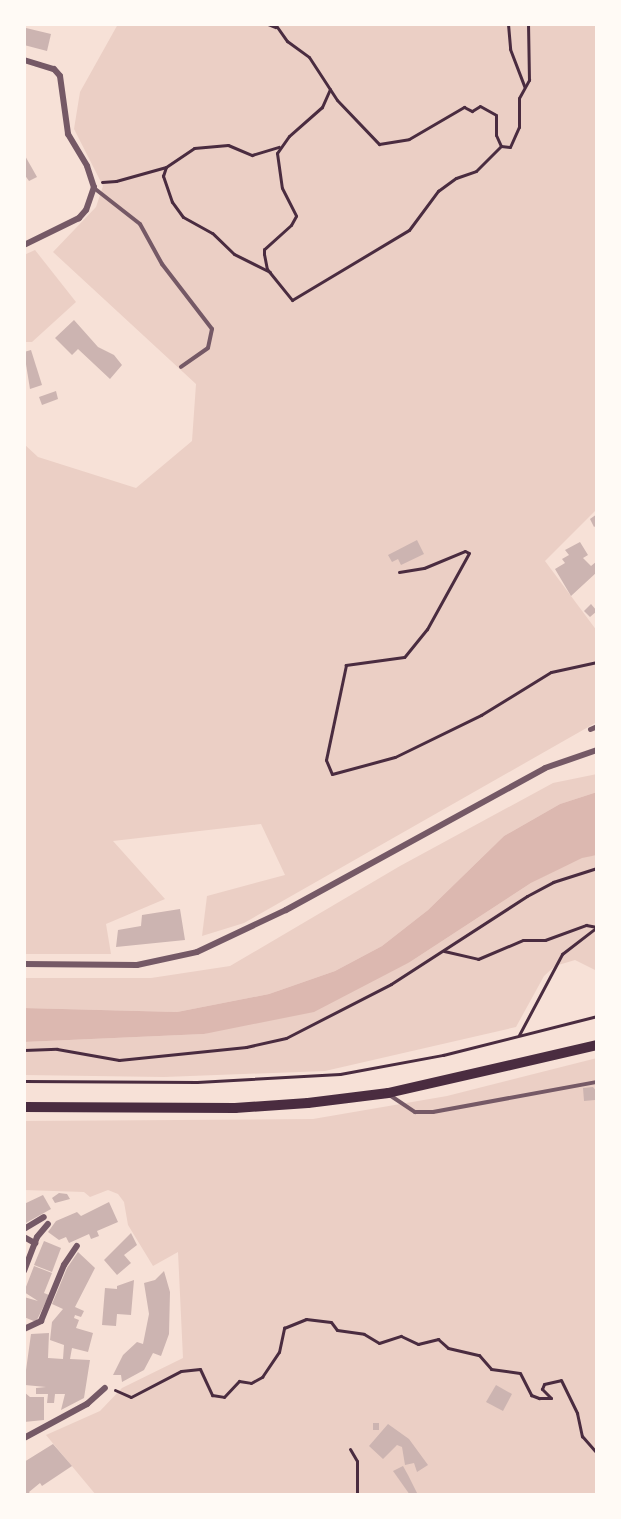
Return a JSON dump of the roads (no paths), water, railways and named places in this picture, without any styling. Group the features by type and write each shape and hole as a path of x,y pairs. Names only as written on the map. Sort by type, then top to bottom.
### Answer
{"main road":[{"path":"24,1107 235,1108 388,1093 597,1045"}],"street":[{"path":"24,60 54,69 60,76 68,135 93,184 86,210 79,218 24,245"},
{"path":"590,729 597,726"},
{"path":"24,964 146,964 197,952 257,926 562,761 597,750"},
{"path":"24,1229 44,1217"},
{"path":"24,1271 35,1243 48,1224"},
{"path":"24,1237 35,1243"},
{"path":"24,1329 40,1321 64,1265 78,1246"},
{"path":"24,1438 87,1404 103,1390"}],"lane":[{"path":"93,184 140,224 162,264 212,329 208,348 181,367"},
{"path":"388,1093 415,1112 433,1112 521,1099 597,1082"}]}
